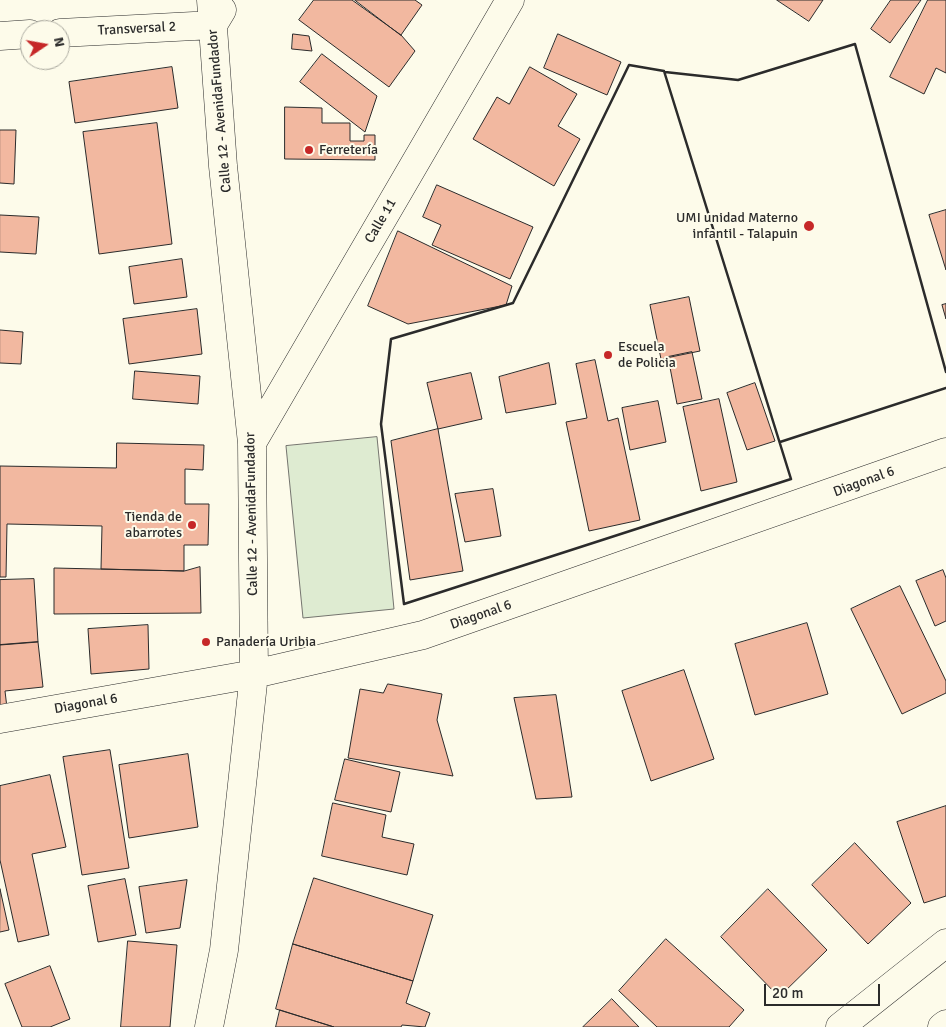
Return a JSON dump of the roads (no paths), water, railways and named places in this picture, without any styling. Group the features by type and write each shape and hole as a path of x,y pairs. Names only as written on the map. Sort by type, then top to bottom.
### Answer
{"street":[{"path":"212,12 228,0"},
{"name":"Calle 11","path":"252,443 510,0"},
{"name":"Transversal 2","path":"70,32 212,12"},
{"name":"Calle 12 - AvenidaFundador","path":"209,1027 224,950 254,674 252,443 223,166 212,12"},
{"path":"0,36 20,35"},
{"name":"Diagonal 6","path":"0,719 254,674 423,635 946,452"},
{"path":"840,1027 946,943"},
{"path":"942,1027 946,1024"}],"place":[{"name":"Ferretería","path":"309,150"},
{"name":"UMI unidad Materno infantil - Talapuin","path":"809,226"},
{"name":"Escuela de Policia","path":"608,355"},
{"name":"Tienda de abarrotes","path":"192,525"},
{"name":"Panadería Uribia","path":"206,642"}]}
